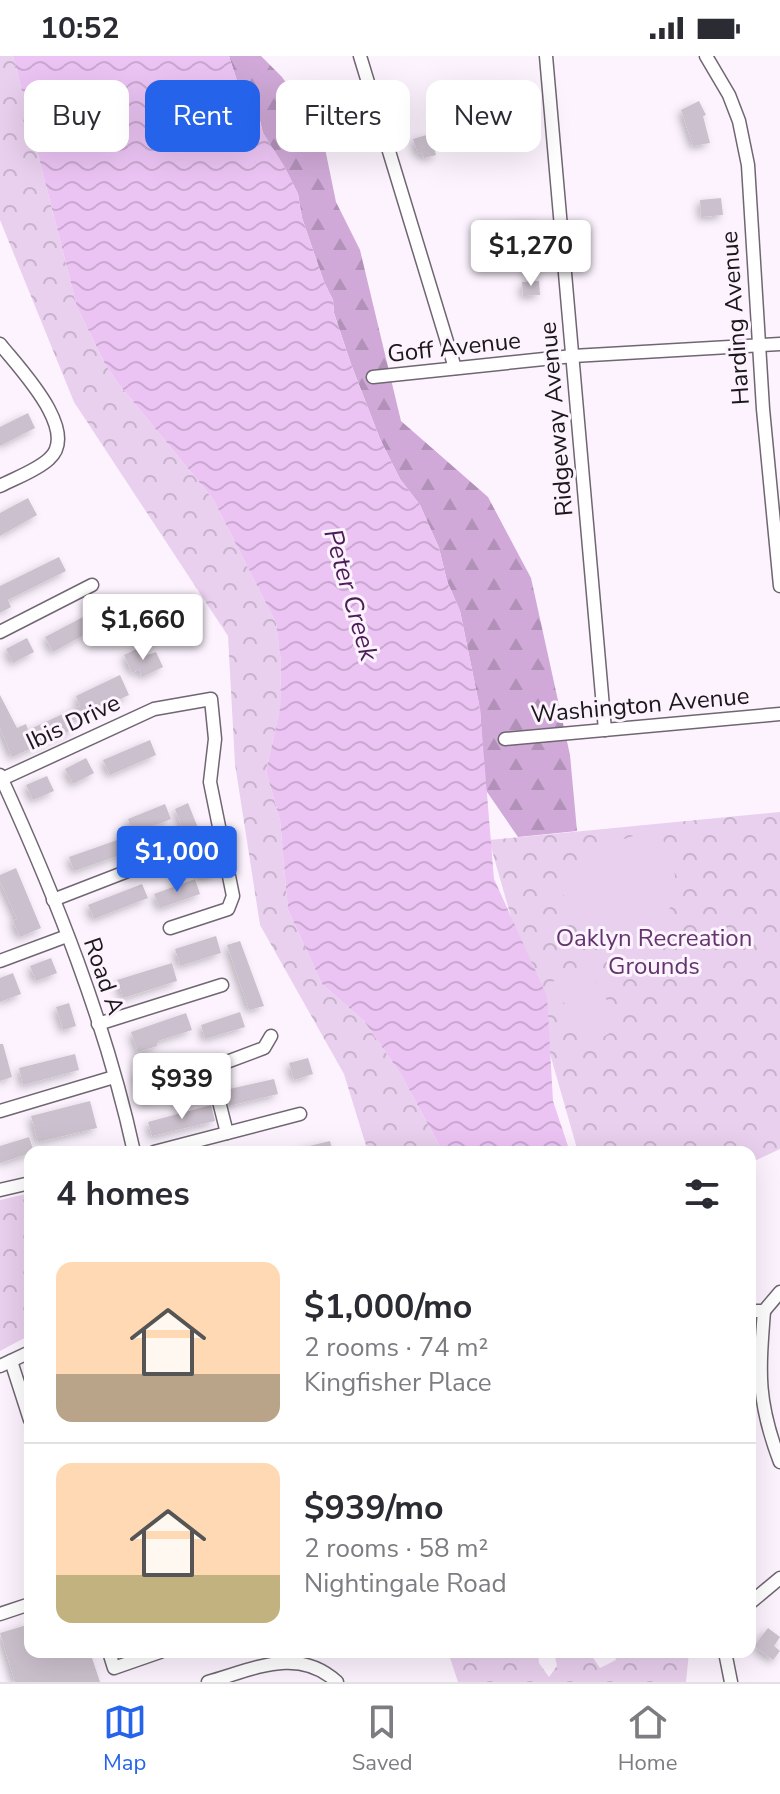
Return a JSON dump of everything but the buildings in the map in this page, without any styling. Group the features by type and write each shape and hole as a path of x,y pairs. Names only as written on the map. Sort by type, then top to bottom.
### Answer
{"street":[{"path":"360,56 455,368"},
{"name":"Ridgeway Avenue","path":"546,56 605,730"},
{"name":"Harding Avenue","path":"706,56 729,95 739,121 748,165 758,346 780,586"},
{"path":"0,344 48,408 58,430 55,452 49,459 0,486"},
{"name":"Goff Avenue","path":"373,377 573,356 780,344"},
{"path":"0,632 92,585"},
{"name":"Ibis Drive","path":"1,777 154,709 211,699 215,739 210,782 233,890 231,903 228,909 170,928"},
{"name":"Washington Avenue","path":"505,739 780,714"},
{"name":"Road A","path":"1,777 67,936 98,1024 132,1146"},
{"path":"53,900 177,852"},
{"path":"0,961 67,936"},
{"path":"98,1024 222,985"},
{"path":"227,1133 211,1070 264,1048 271,1036"},
{"path":"0,1111 114,1077"},
{"path":"177,1146 300,1114"},
{"path":"0,1190 24,1184"},
{"path":"780,1292 764,1311 760,1391 762,1409 780,1460"},
{"path":"756,1311 764,1311"},
{"path":"24,1355 6,1364 24,1406"},
{"path":"756,1598 780,1578"},
{"path":"0,1614 24,1606"},
{"path":"111,1658 114,1668 143,1658"},
{"path":"726,1658 731,1682"},
{"path":"208,1682 293,1661 324,1670 337,1682"}],"green space":[{"path":"0,56 13,56 24,99 24,152 37,152 77,307 117,382 213,499 276,623 281,662 280,708 266,771 280,820 288,910 322,984 364,1021 400,1073 440,1146 366,1146 344,1074 260,925 235,764 228,636 74,402 0,220"},
{"path":"229,56 261,56 284,80 276,80 276,152 326,152 336,202 360,250 401,421 488,497 531,578 570,755 577,831 518,837 485,789 480,709 460,611 447,581 439,548 420,505 400,479 380,439 351,364 334,313 333,300 302,218 298,194 263,133 260,80 237,80"},
{"name":"Oaklyn Recreation Grounds","path":"780,812 780,1149 756,1160 756,1146 576,1146 489,840"},
{"path":"658,827 674,867 676,886 673,901 652,949 616,973 558,887 573,865 586,856"},
{"path":"584,963 621,1023 621,1026 592,1044 585,1040 552,982"},
{"path":"24,1194 24,1338 0,1351 0,1200"},
{"path":"450,1658 539,1658 549,1677 557,1666 555,1658 593,1658 600,1668 616,1658 688,1658 686,1682 458,1682"}],"water":[{"name":"Peter Creek","path":"13,56 229,56 237,80 145,80 145,152 260,152 260,123 298,194 302,218 380,439 400,479 420,505 439,548 447,581 460,611 480,709 494,879 547,996 553,1101 568,1146 440,1146 400,1073 364,1021 322,984 288,910 280,820 266,771 280,708 281,662 276,623 213,499 104,362 77,307 37,152 129,152 129,80 24,80 24,99"}]}
